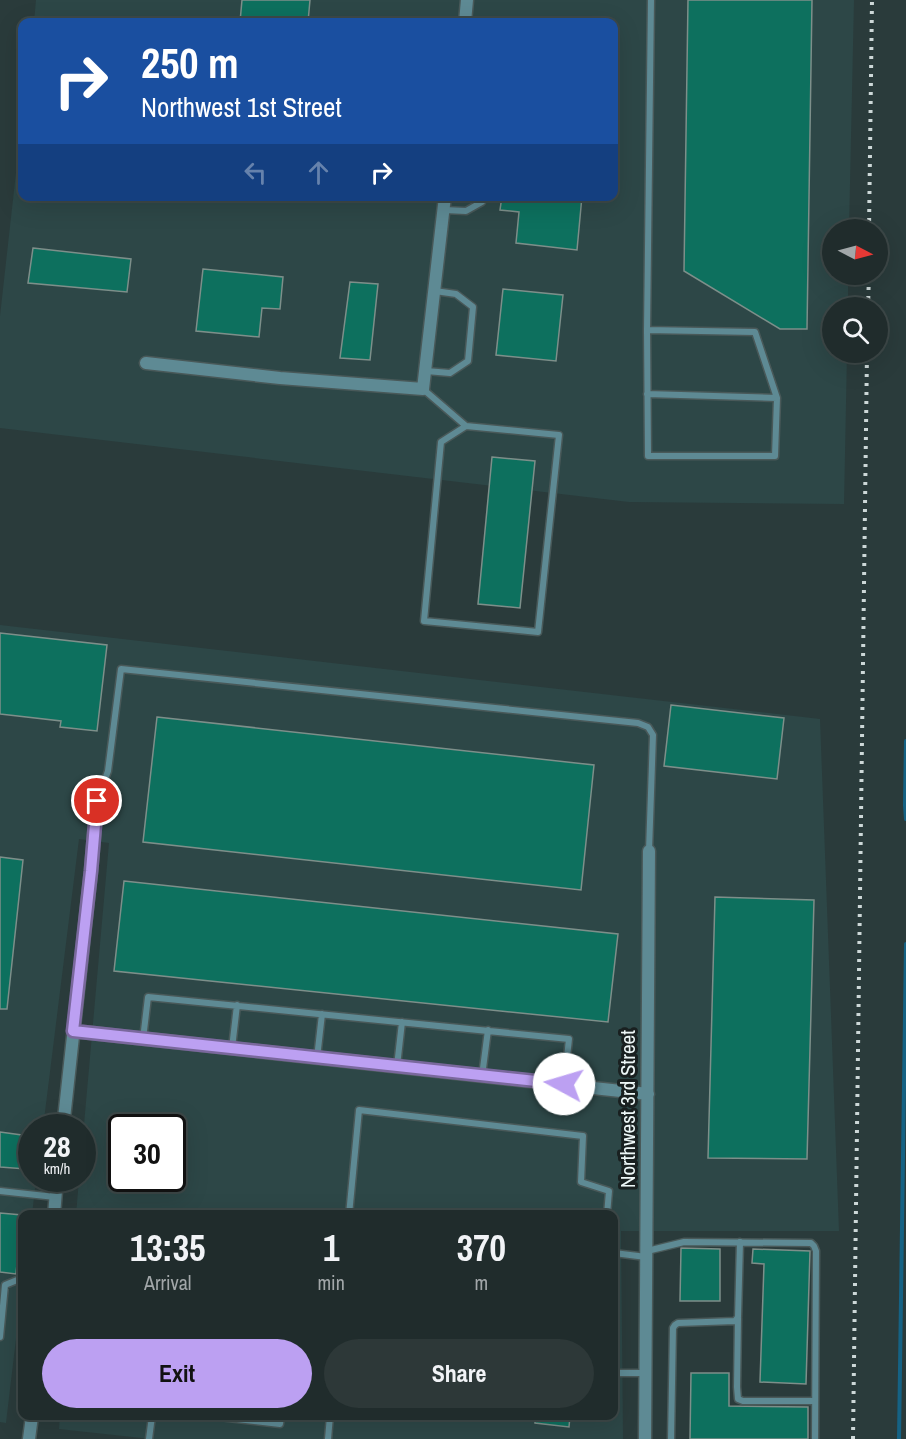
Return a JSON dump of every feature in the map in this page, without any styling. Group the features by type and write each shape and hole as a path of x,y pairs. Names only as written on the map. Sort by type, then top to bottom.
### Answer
{"street":[{"path":"465,18 467,0"},
{"path":"146,363 280,378 423,389 445,201"},
{"path":"64,1114 97,801"},
{"name":"Northwest 3rd Street","path":"645,1439 649,851"},
{"path":"73,1031 648,1094"},
{"path":"55,1210 56,1192"},
{"path":"29,1439 31,1420"}],"lane":[{"path":"647,330 755,332 777,398 775,456 648,456 646,394 651,0"},
{"path":"444,210 466,211 482,201"},
{"path":"426,371 450,372 468,361 473,307 456,294 435,291"},
{"path":"423,389 466,426 559,435 537,632 424,621 441,442 466,426"},
{"path":"646,394 777,398"},
{"path":"97,801 108,771 121,669 638,723 648,727 653,735 649,851"},
{"path":"143,1039 148,997 488,1030 569,1039 564,1084"},
{"path":"232,1048 237,1005"},
{"path":"317,1058 322,1014"},
{"path":"397,1066 402,1022"},
{"path":"482,1076 488,1030"},
{"path":"350,1210 359,1110 583,1136 581,1182 609,1191 607,1210"},
{"path":"0,1191 56,1197"},
{"path":"618,1254 647,1254 684,1242 811,1243 816,1251 815,1439"},
{"path":"740,1242 738,1399 743,1401 815,1401"},
{"path":"0,1337 5,1286 18,1280"},
{"path":"671,1439 673,1328 678,1323 735,1321 738,1317"},
{"path":"618,1373 646,1373"},
{"path":"149,1439 151,1420"},
{"path":"245,1420 280,1424 280,1420"},
{"path":"328,1439 330,1420"}],"shaded area":[{"path":"36,0 854,0 849,219 822,219 822,285 848,285 848,297 822,297 822,363 847,363 844,504 629,502 0,428 0,316 18,155 18,201 618,201 618,18 34,18"},
{"path":"0,625 820,719 839,1231 621,1231 623,1439 151,1439 59,1429 60,1420 618,1420 618,1210 76,1210 78,1192 96,1192 96,1114 85,1114 109,843 79,839 45,1114 18,1114 18,1192 35,1192 33,1210 18,1210 18,1322 6,1423 0,1422"}],"building":[{"path":"242,0 310,0 308,18 240,18"},
{"path":"688,0 812,0 807,329 780,329 684,271"},
{"path":"501,201 582,201 577,250 516,243 519,212 500,210"},
{"path":"33,248 131,259 127,292 28,283"},
{"path":"203,269 283,277 280,309 262,308 259,337 196,331"},
{"path":"350,282 378,284 370,360 340,358"},
{"path":"503,289 563,295 556,361 496,355"},
{"path":"492,457 535,461 520,608 478,604"},
{"path":"0,633 107,645 97,731 60,727 61,721 0,714"},
{"path":"671,705 784,718 777,779 664,766"},
{"path":"157,717 594,765 581,890 143,842"},
{"path":"0,857 23,860 7,1009 0,1009"},
{"path":"124,881 618,934 608,1022 114,971"},
{"path":"715,897 814,900 807,1159 708,1158"},
{"path":"0,1132 18,1134 18,1168 0,1167"},
{"path":"0,1213 18,1215 16,1274 0,1272"},
{"path":"681,1248 720,1249 720,1301 680,1301"},
{"path":"753,1249 810,1251 806,1384 760,1382 764,1264 752,1263"},
{"path":"691,1373 729,1373 729,1406 808,1407 808,1439 690,1439"},
{"path":"535,1420 570,1420 569,1427 535,1423"}],"waterway":[{"path":"906,741 906,819"},
{"path":"899,1439 906,944"}],"railway":[{"path":"869,219 872,0"},
{"path":"868,297 869,285"},
{"path":"853,1439 867,363"}],"route":[{"path":"97,801 73,1031 564,1084"}]}
